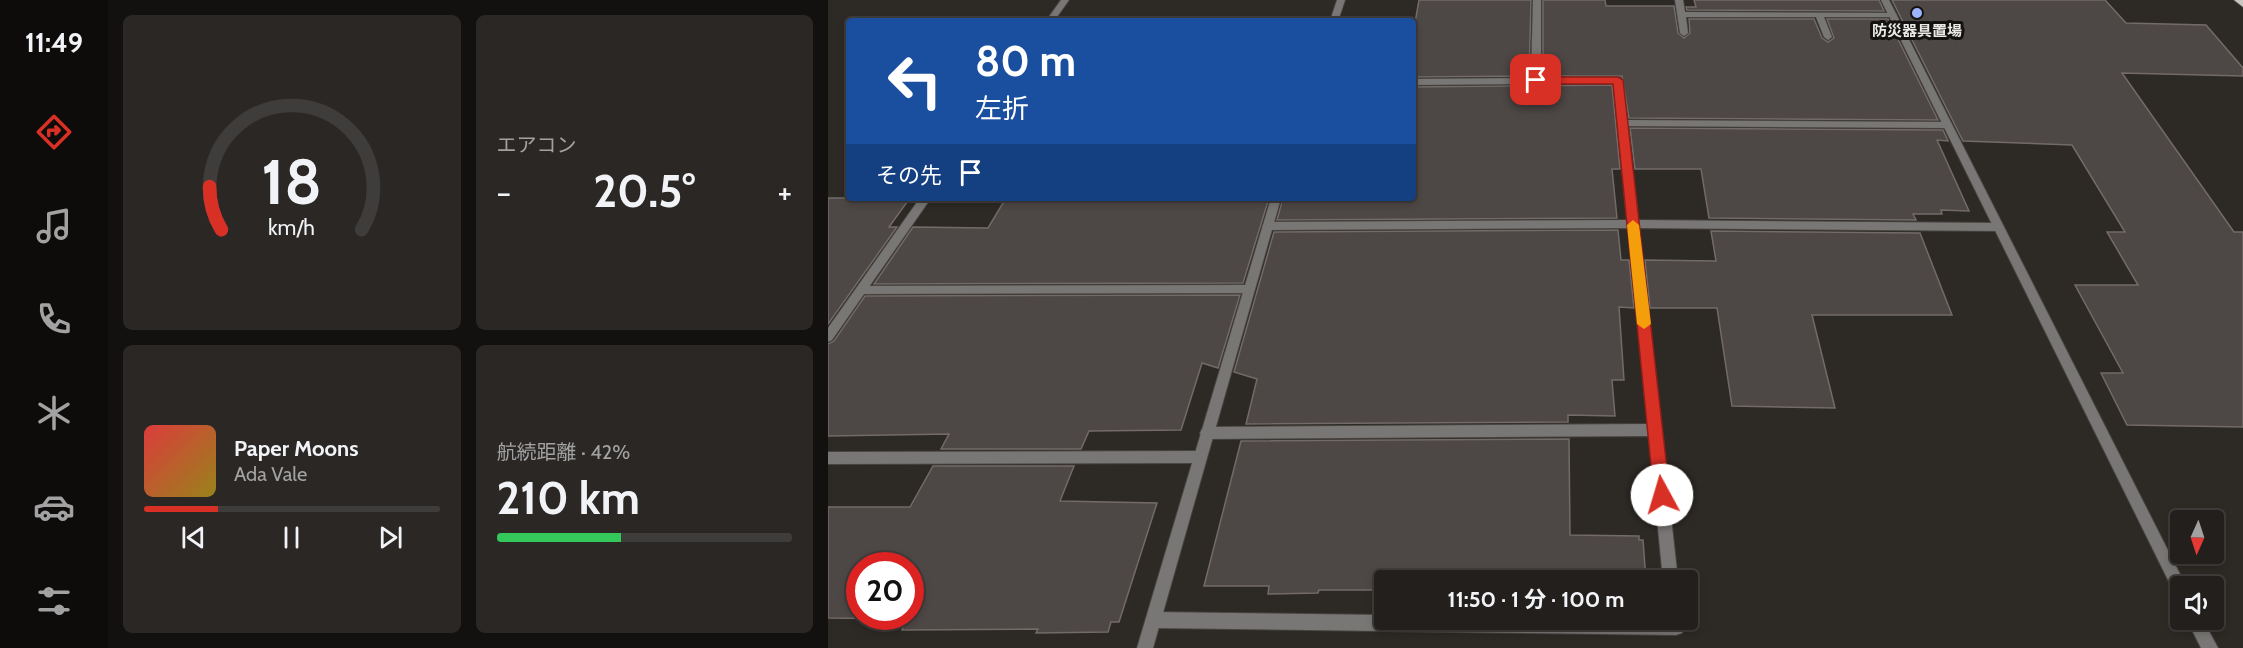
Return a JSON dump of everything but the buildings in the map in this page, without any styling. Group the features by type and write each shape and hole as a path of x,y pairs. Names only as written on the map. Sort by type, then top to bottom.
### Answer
{"main road":[{"path":"2239,0 2243,4"}],"street":[{"path":"1052,18 1065,0"},
{"path":"1335,18 1341,0"},
{"path":"1536,80 1537,0"},
{"path":"1679,0 1684,33"},
{"path":"1885,0 2173,576"},
{"path":"1681,15 1893,15"},
{"path":"1819,15 1828,37"},
{"path":"1416,82 1618,80 1670,570"},
{"path":"1622,123 1947,125"},
{"path":"828,337 924,201"},
{"path":"1145,648 1275,201"},
{"path":"1267,226 1633,224 1997,227"},
{"path":"861,290 1248,290"},
{"path":"1207,433 1655,430"},
{"path":"828,458 1200,457"},
{"path":"1154,620 1374,623"},
{"path":"2200,630 2210,648"}],"slow traffic":[{"path":"1633,225 1644,324"}],"place":[{"name":"防災器具置場","path":"1917,13"}],"route":[{"path":"1536,80 1618,80 1662,495"}]}
